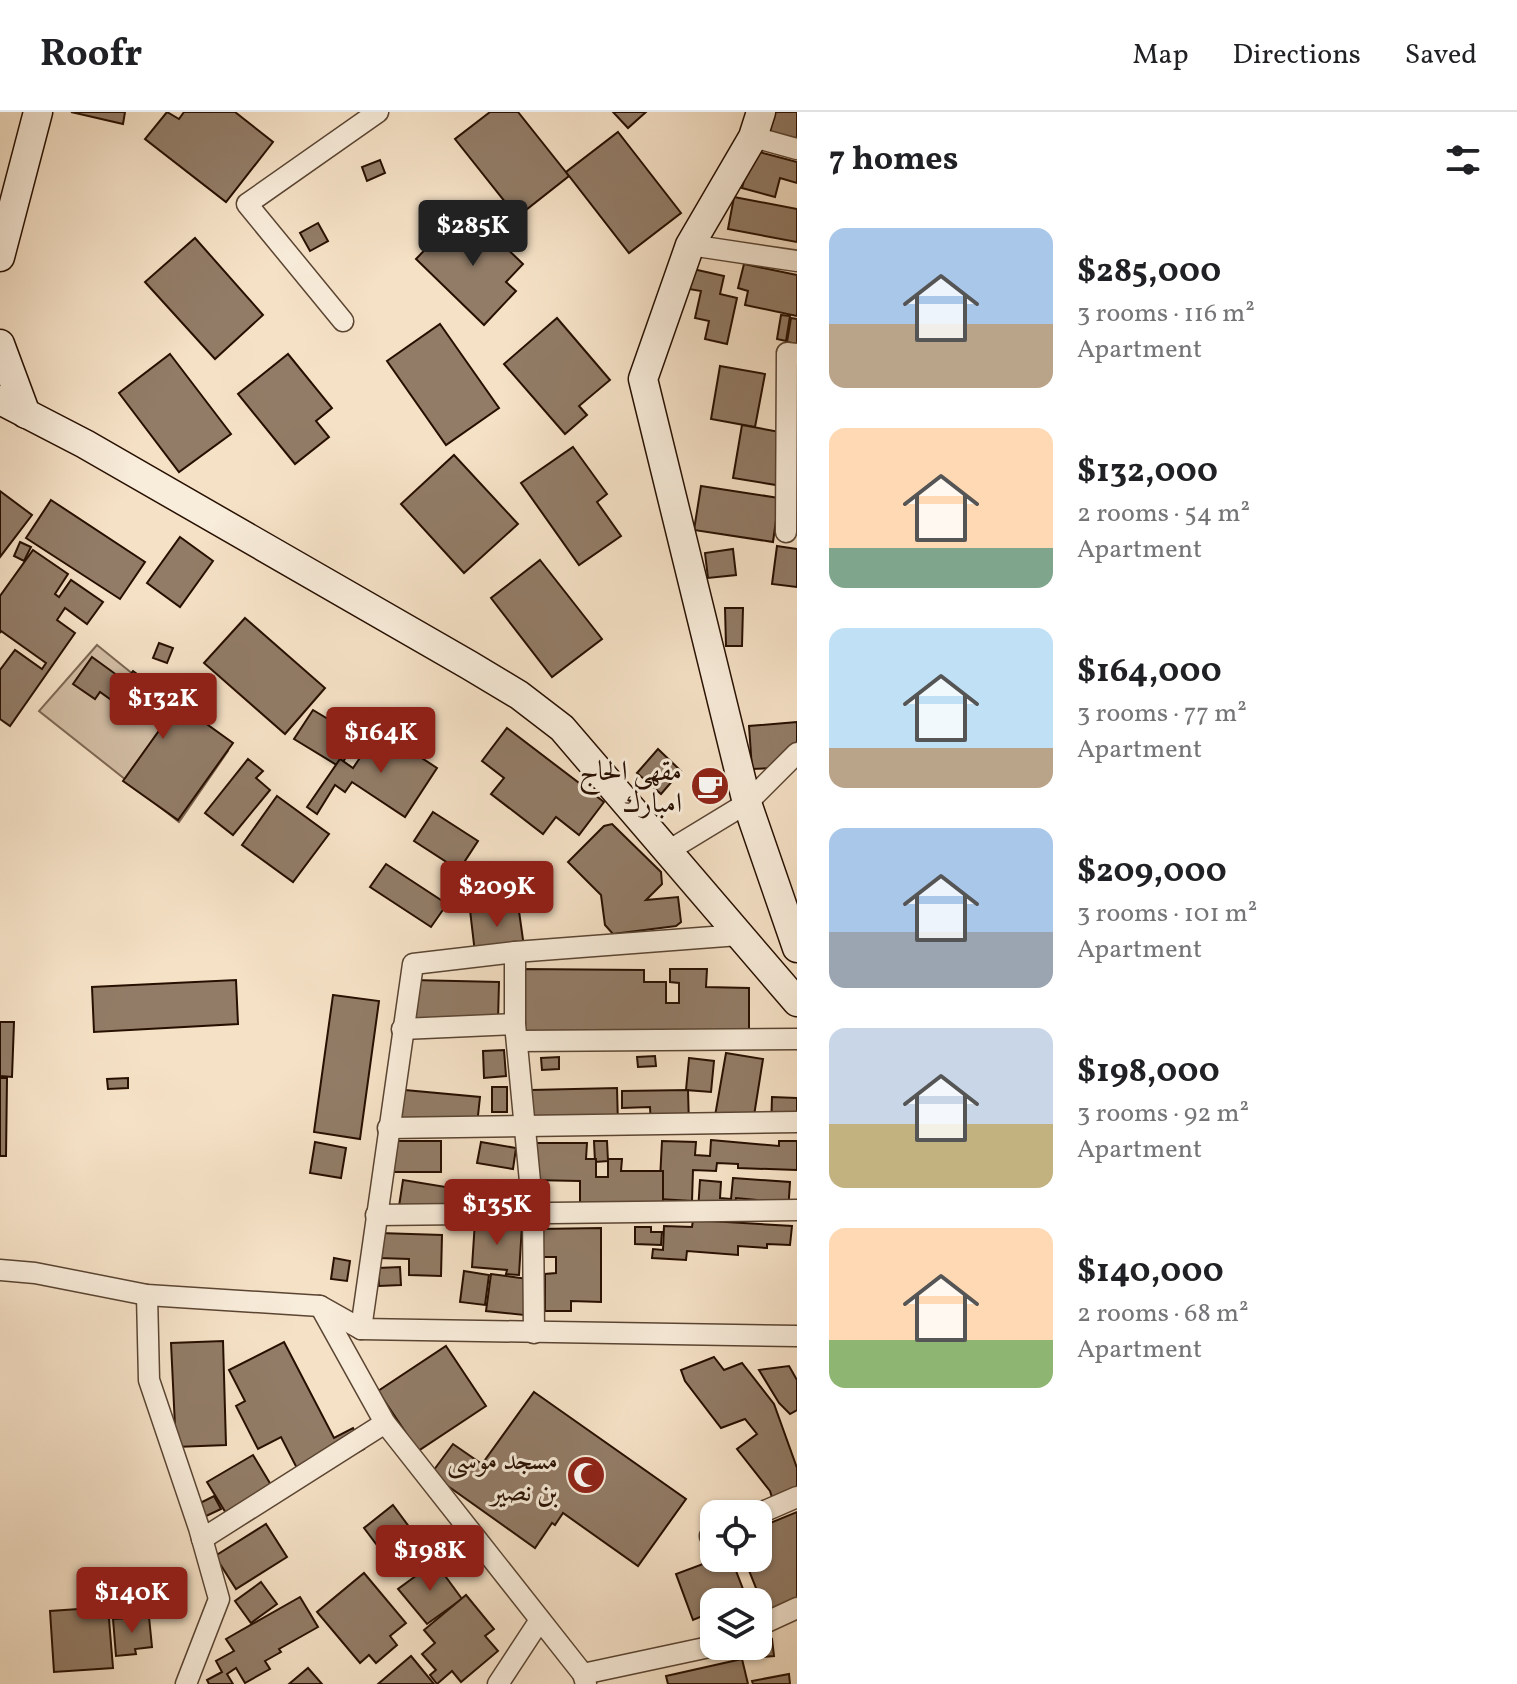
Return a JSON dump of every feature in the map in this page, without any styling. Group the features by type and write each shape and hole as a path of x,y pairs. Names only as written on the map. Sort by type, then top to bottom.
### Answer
{"street":[{"path":"0,257 38,112"},
{"path":"343,321 247,204 378,112"},
{"path":"797,149 757,125 690,245 643,379 747,803 797,948"},
{"path":"690,245 797,261"},
{"path":"0,344 26,414"},
{"path":"786,532 787,353 797,354"},
{"path":"0,400 85,444 519,695 562,728 797,1002"},
{"path":"668,851 747,803 797,753"},
{"path":"361,1329 413,964 515,952 739,935"},
{"path":"515,952 516,1032 533,1213 534,1333"},
{"path":"402,1029 797,1039"},
{"path":"388,1128 797,1122"},
{"path":"376,1215 797,1210"},
{"path":"0,1270 35,1273 147,1295 320,1306 361,1329 797,1336"},
{"path":"147,1295 149,1380 219,1599 186,1684"},
{"path":"320,1306 385,1423 585,1679 700,1650"},
{"path":"202,1539 385,1423"},
{"path":"772,1508 797,1497"},
{"path":"772,1620 797,1608"},
{"path":"498,1684 540,1620"}],"shaded area":[{"path":"97,645 228,751 179,822 39,711"}],"building":[{"path":"71,112 125,112 123,124"},
{"path":"167,112 179,119 184,112 235,112 273,142 226,202 145,139"},
{"path":"490,112 518,112 569,176 517,217 455,139"},
{"path":"613,112 646,112 628,128"},
{"path":"774,112 797,112 797,150 766,142"},
{"path":"618,132 681,213 629,253 566,172"},
{"path":"752,150 797,162 797,183 780,178 775,197 742,188"},
{"path":"380,160 385,173 367,181 362,167"},
{"path":"734,197 797,209 797,242 728,229"},
{"path":"470,213 523,264 506,282 516,291 484,325 416,259 441,233 446,238"},
{"path":"318,223 328,241 310,251 300,233"},
{"path":"195,238 263,315 215,359 145,282"},
{"path":"744,264 797,275 797,316 745,305 748,291 738,288"},
{"path":"693,269 724,276 720,294 737,298 727,344 705,339 709,321 695,318 701,291 689,289"},
{"path":"781,315 790,316 786,341 777,339"},
{"path":"557,318 610,380 579,406 587,415 565,434 504,364"},
{"path":"791,318 797,319 797,344 787,342"},
{"path":"440,324 499,408 446,445 387,361"},
{"path":"170,354 231,434 179,472 119,393"},
{"path":"288,354 332,408 316,421 329,437 295,464 238,394"},
{"path":"720,366 765,374 755,427 711,419"},
{"path":"742,425 785,433 776,485 733,478"},
{"path":"573,447 607,494 597,502 621,536 579,565 521,483"},
{"path":"454,455 518,524 464,573 401,504"},
{"path":"701,486 779,498 773,542 694,530"},
{"path":"0,491 32,515 0,557"},
{"path":"51,500 145,562 120,599 26,538"},
{"path":"180,537 213,561 180,607 147,583"},
{"path":"20,542 31,547 24,561 14,556"},
{"path":"777,546 797,549 797,587 772,584"},
{"path":"733,549 736,575 708,578 705,553"},
{"path":"33,550 68,574 55,594 59,597 71,580 103,602 87,624 65,608 57,620 75,633 10,726 0,719 0,670 15,650 42,669 46,663 0,633 0,596"},
{"path":"540,560 602,639 552,677 491,598"},
{"path":"725,608 743,608 742,646 726,646"},
{"path":"245,618 325,688 285,734 204,663"},
{"path":"159,643 173,648 167,663 153,658"},
{"path":"92,657 125,681 133,671 233,743 178,820 123,781 168,718 144,700 140,707 121,693 114,702 100,692 95,699 73,684"},
{"path":"313,710 358,737 340,767 294,739"},
{"path":"797,722 797,767 752,769 749,726"},
{"path":"507,728 604,802 579,835 556,817 543,834 491,794 504,778 482,761"},
{"path":"379,730 437,768 405,817 352,782 345,792 335,785 317,814 307,807 340,759 353,768"},
{"path":"658,749 681,771 661,794 637,773"},
{"path":"248,759 263,771 256,778 270,790 233,835 205,813"},
{"path":"277,796 329,834 293,882 242,845"},
{"path":"433,812 478,841 459,870 414,841"},
{"path":"612,824 661,872 662,884 646,900 678,897 681,922 676,926 613,934 605,925 601,895 568,862 604,826"},
{"path":"386,864 447,904 431,927 370,887"},
{"path":"518,904 524,947 475,953 470,910"},
{"path":"521,969 644,970 644,982 666,982 666,1003 679,1003 679,983 670,982 670,969 707,969 706,987 749,988 749,1044 520,1033"},
{"path":"236,980 238,1024 94,1032 92,987"},
{"path":"412,980 499,982 498,1021 412,1020"},
{"path":"333,995 379,1001 360,1139 314,1132"},
{"path":"0,1022 14,1022 12,1077 0,1076"},
{"path":"504,1050 506,1076 484,1078 483,1051"},
{"path":"726,1053 763,1059 753,1122 715,1116"},
{"path":"655,1056 656,1066 638,1067 637,1057"},
{"path":"559,1057 559,1069 542,1070 541,1058"},
{"path":"689,1058 714,1061 711,1092 686,1090"},
{"path":"0,1078 7,1078 6,1156 0,1156"},
{"path":"128,1078 128,1088 108,1089 107,1079"},
{"path":"492,1087 507,1087 507,1112 492,1112"},
{"path":"617,1088 618,1125 532,1128 531,1090"},
{"path":"394,1089 480,1097 476,1134 389,1134"},
{"path":"688,1090 689,1126 651,1127 650,1107 622,1108 622,1091"},
{"path":"772,1097 797,1098 797,1131 771,1130"},
{"path":"711,1140 779,1146 779,1141 797,1141 797,1170 738,1168 738,1164 717,1163 716,1171 693,1170 692,1201 659,1199 662,1141 696,1142 695,1155 710,1156"},
{"path":"394,1141 441,1141 441,1172 394,1172"},
{"path":"594,1141 607,1141 608,1161 595,1162"},
{"path":"315,1142 346,1148 341,1178 310,1173"},
{"path":"481,1142 516,1148 513,1169 477,1163"},
{"path":"533,1143 587,1143 586,1159 596,1159 596,1177 608,1177 608,1159 622,1159 621,1171 663,1171 663,1212 580,1205 580,1181 532,1180"},
{"path":"733,1178 790,1182 788,1213 755,1210 756,1200 736,1198 734,1215 698,1211 700,1180 721,1182 720,1198 731,1199"},
{"path":"403,1180 458,1189 453,1221 398,1213"},
{"path":"462,1185 520,1185 520,1213 463,1214"},
{"path":"693,1220 792,1226 790,1245 767,1244 767,1248 738,1246 738,1255 687,1251 686,1260 652,1258 653,1249 663,1250 664,1226 692,1227"},
{"path":"475,1221 522,1225 519,1275 506,1274 507,1270 472,1267"},
{"path":"635,1227 651,1227 651,1232 662,1232 661,1245 635,1244"},
{"path":"601,1228 601,1302 571,1301 571,1311 545,1311 545,1274 556,1273 556,1257 539,1257 539,1229"},
{"path":"379,1233 442,1235 441,1276 409,1275 409,1259 379,1258"},
{"path":"334,1258 350,1261 347,1281 331,1279"},
{"path":"400,1267 401,1285 379,1286 378,1268"},
{"path":"464,1271 489,1275 485,1305 460,1302"},
{"path":"491,1274 528,1279 524,1315 486,1311"},
{"path":"223,1341 226,1445 176,1447 171,1343"},
{"path":"284,1342 334,1438 353,1428 364,1449 303,1480 281,1437 258,1449 236,1406 245,1401 229,1370"},
{"path":"446,1346 486,1406 418,1451 378,1391"},
{"path":"714,1357 724,1370 742,1363 774,1404 797,1468 797,1495 774,1504 770,1491 737,1449 757,1434 745,1419 721,1428 685,1381 681,1370"},
{"path":"789,1366 797,1380 797,1410 790,1414 779,1403 759,1370"},
{"path":"534,1392 686,1499 638,1566 563,1513 535,1548 431,1474 453,1444 482,1464"},
{"path":"253,1455 274,1490 229,1518 207,1482"},
{"path":"214,1496 221,1509 200,1519 194,1506"},
{"path":"393,1505 424,1547 395,1569 364,1528"},
{"path":"797,1512 797,1601 772,1611 772,1588 756,1588 750,1572 772,1572 772,1522"},
{"path":"266,1524 287,1557 236,1589 215,1556"},
{"path":"435,1562 462,1599 427,1624 398,1589"},
{"path":"700,1565 700,1572 736,1572 743,1588 700,1588 700,1617 693,1620 676,1574"},
{"path":"364,1573 406,1623 390,1636 397,1645 376,1663 369,1655 360,1663 317,1612"},
{"path":"261,1582 277,1604 251,1623 235,1601"},
{"path":"466,1595 494,1629 485,1636 498,1651 461,1682 452,1671 437,1684 430,1675 436,1670 422,1654 435,1643 424,1630"},
{"path":"300,1597 318,1627 279,1649 281,1652 265,1661 270,1669 245,1683 236,1668 227,1674 233,1684 209,1684 207,1680 222,1672 216,1661 234,1651 226,1639"},
{"path":"108,1607 113,1668 54,1672 50,1611"},
{"path":"149,1617 152,1647 135,1649 136,1654 116,1656 113,1619"},
{"path":"411,1656 434,1684 378,1684"},
{"path":"742,1660 748,1684 668,1684 666,1676"},
{"path":"308,1668 322,1684 289,1684"},
{"path":"789,1674 790,1684 753,1684 752,1681"}],"place":[{"name":"مقهى الحاج امبارك","path":"710,786"},
{"name":"مسجد موسى بن نصير","path":"586,1475"}]}
